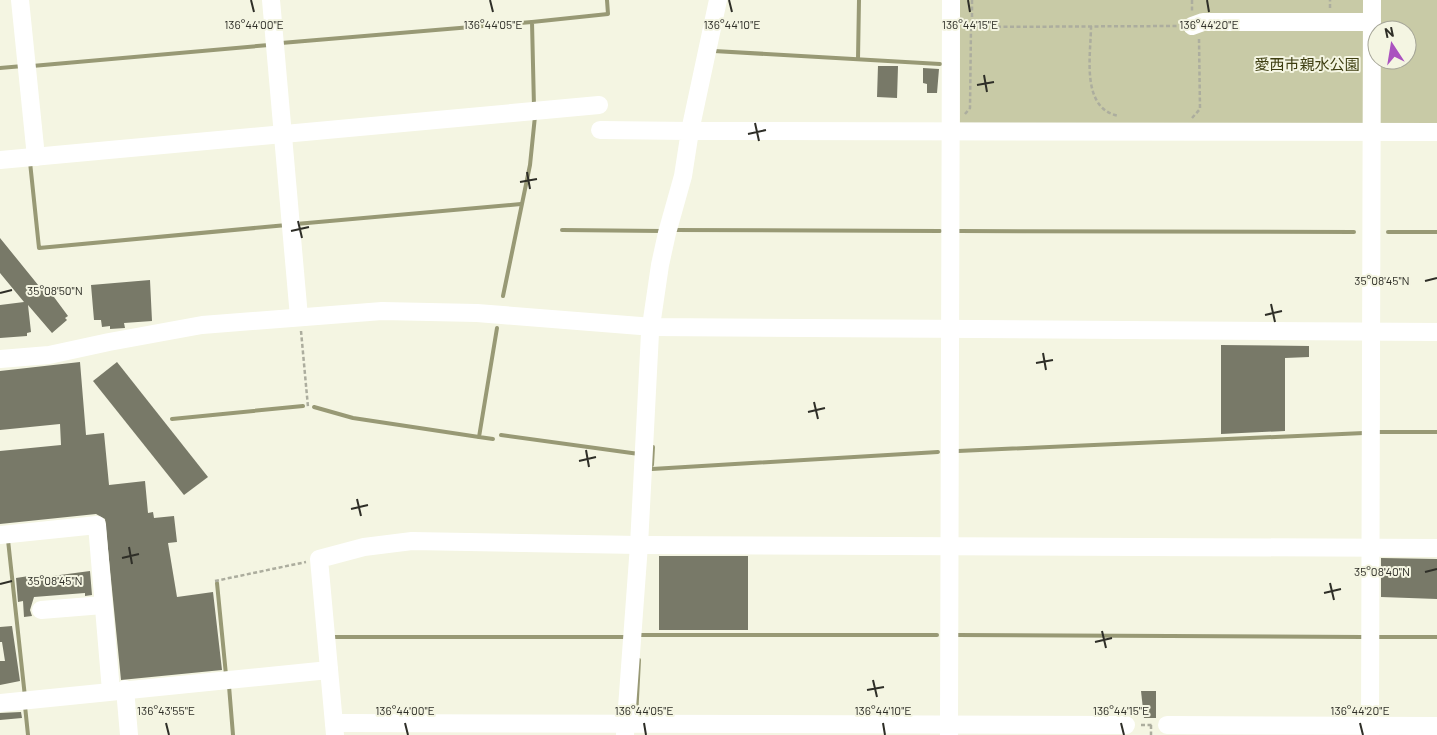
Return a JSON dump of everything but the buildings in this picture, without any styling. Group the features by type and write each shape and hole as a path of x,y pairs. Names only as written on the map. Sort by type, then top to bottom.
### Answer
{"street":[{"path":"20,0 36,157"},
{"path":"271,0 299,317"},
{"path":"626,730 652,327 660,265 683,176 690,131 718,0"},
{"path":"949,730 948,330 951,0"},
{"path":"1372,0 1372,20"},
{"path":"1192,26 1203,22 1367,22"},
{"path":"1370,731 1372,70"},
{"path":"0,160 600,105"},
{"path":"600,130 690,131 950,123 1437,132"},
{"path":"0,359 49,355 202,325 382,310 477,313 652,327 1437,332"},
{"path":"0,534 97,525 104,605 118,690 129,735"},
{"path":"1126,725 949,730 335,729 319,559 364,547 412,541 639,545 1437,548"},
{"path":"41,610 104,605"},
{"path":"0,703 329,670"},
{"path":"1159,725 1370,731 1437,726"}],"path":[{"path":"950,123 967,114 970,108 972,0"},
{"path":"1091,26 1090,82 1094,96 1112,114 1122,116"},
{"path":"972,27 1192,26 1199,36 1200,109 1192,118 1182,117"},
{"path":"299,317 308,407"},
{"path":"215,580 319,559"},
{"path":"1126,725 1159,725"},
{"path":"1151,735 1159,725"}],"green space":[{"name":"愛西市親水公園","path":"960,0 1437,0 1437,128 960,125"}],"waterway":[{"path":"534,107 532,22 608,14 607,0"},
{"path":"858,59 859,0"},
{"path":"281,43 532,22"},
{"path":"32,66 269,45"},
{"path":"714,51 940,64"},
{"path":"0,68 23,66"},
{"path":"503,296 530,165 535,116"},
{"path":"30,162 39,248 287,225"},
{"path":"296,224 521,204"},
{"path":"562,230 662,231"},
{"path":"672,230 940,231"},
{"path":"958,231 1354,232"},
{"path":"1388,232 1437,232"},
{"path":"493,439 479,437 497,328"},
{"path":"172,419 303,406"},
{"path":"314,407 353,418 479,437"},
{"path":"1377,432 1437,432"},
{"path":"958,451 1364,433"},
{"path":"501,435 639,454"},
{"path":"652,465 653,447"},
{"path":"652,469 938,452"},
{"path":"8,540 25,697"},
{"path":"217,583 226,675"},
{"path":"641,635 937,635"},
{"path":"956,635 1363,637"},
{"path":"331,637 626,637"},
{"path":"1375,637 1437,637"},
{"path":"636,718 639,660"},
{"path":"229,686 233,735"},
{"path":"25,706 28,735"}]}
